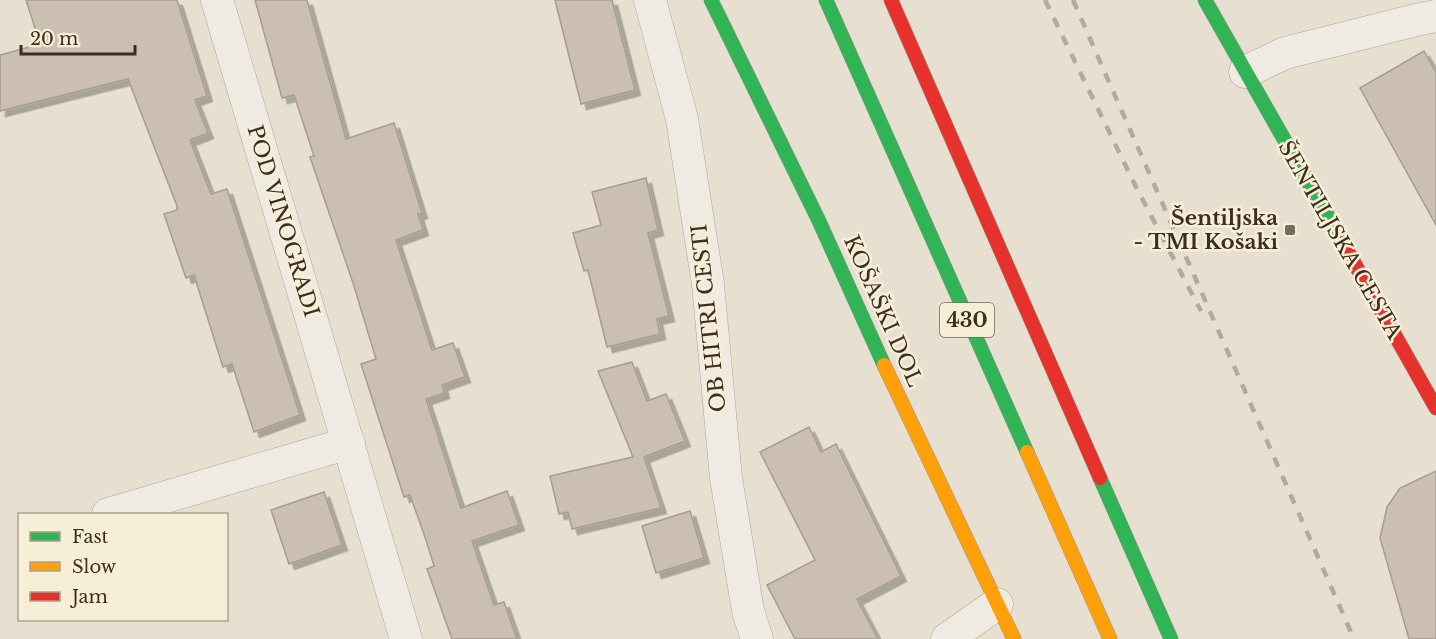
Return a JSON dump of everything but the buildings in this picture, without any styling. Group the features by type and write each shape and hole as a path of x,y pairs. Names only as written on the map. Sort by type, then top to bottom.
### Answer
{"main road":[{"name":"KOŠAŠKI DOL","path":"711,0 819,221 906,412 1014,639"},
{"name":"430","path":"826,0 1110,639"},
{"name":"430","path":"891,0 1171,639"},
{"name":"ŠENTILJSKA CESTA","path":"1205,0 1436,408"}],"street":[{"name":"POD VINOGRADI","path":"217,0 406,639"},
{"name":"OB HITRI CESTI","path":"650,0 682,119 708,284 726,478 748,611 757,639"},
{"path":"1245,72 1285,53 1436,16"},
{"path":"111,513 349,443"},
{"path":"947,639 997,604"}],"railway":[{"path":"1045,0 1136,187 1201,311"},
{"path":"1073,0 1354,639"}],"traffic: fast":[{"path":"711,0 819,221 884,365"},
{"path":"826,0 1027,452"},
{"path":"1205,0 1343,243"},
{"path":"1100,478 1171,639"}],"traffic: slow":[{"path":"884,365 1014,639"},
{"path":"1027,452 1110,639"}],"traffic: jam":[{"path":"891,0 1100,478"},
{"path":"1343,243 1436,408"}],"place":[{"name":"Šentiljska - TMI Košaki","path":"1290,230"}]}
